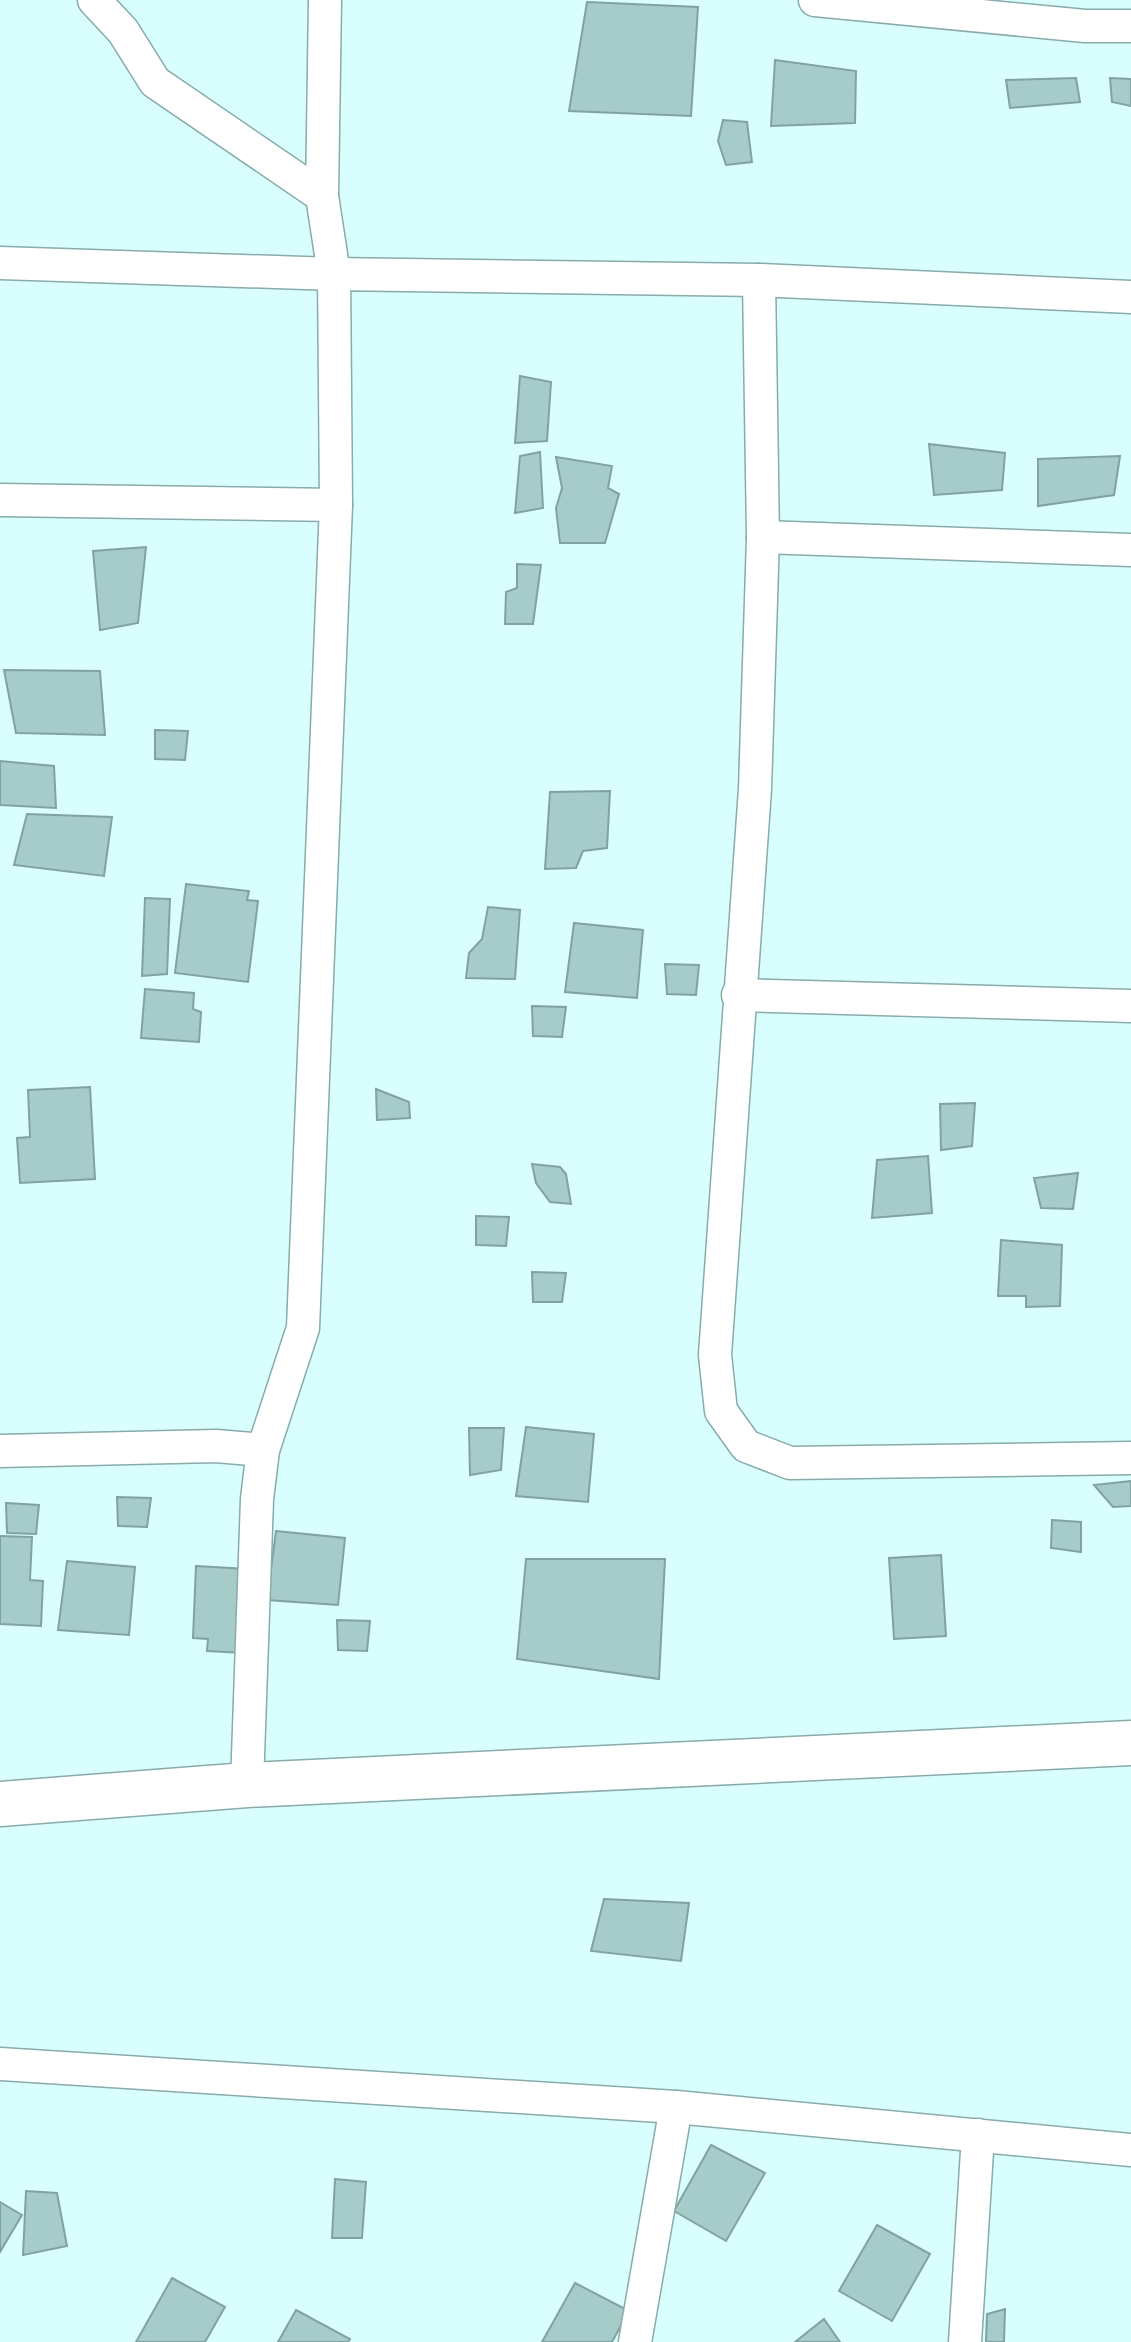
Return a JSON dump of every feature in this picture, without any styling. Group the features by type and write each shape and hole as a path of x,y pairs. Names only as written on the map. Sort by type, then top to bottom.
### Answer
{"street":[{"path":"94,0 123,31 155,82 176,100 322,196"},
{"path":"247,1785 257,1499 263,1450 303,1328 336,505 334,274 322,196 325,0"},
{"path":"815,0 1085,26 1131,26"},
{"path":"0,263 334,274 759,280 1131,297"},
{"path":"759,280 763,537 755,789 738,995 715,1355 721,1411 746,1446 790,1463 1131,1458"},
{"path":"0,500 336,505"},
{"path":"763,537 1131,550"},
{"path":"738,995 1131,1006"},
{"path":"0,1451 216,1446 263,1450"},
{"path":"0,1804 247,1785 1131,1743"},
{"path":"0,2064 676,2107 1131,2150"},
{"path":"635,2342 676,2107"},
{"path":"965,2342 978,2135"}],"building":[{"path":"587,2 698,7 691,116 569,111"},
{"path":"775,60 856,71 855,123 771,126"},
{"path":"1076,78 1080,102 1010,108 1006,80"},
{"path":"1110,78 1131,79 1131,106 1112,102"},
{"path":"723,120 747,122 752,162 726,165 718,141"},
{"path":"520,376 551,382 547,441 515,443"},
{"path":"929,444 1005,453 1002,490 934,495"},
{"path":"540,452 543,508 515,513 520,456"},
{"path":"1120,456 1114,495 1038,506 1038,459"},
{"path":"556,457 612,466 608,488 619,494 605,543 560,543 556,508 562,488"},
{"path":"146,547 138,623 100,630 93,551"},
{"path":"517,564 541,565 533,624 505,624 506,592 517,588"},
{"path":"4,670 100,671 105,735 16,733"},
{"path":"155,730 188,731 185,760 155,759"},
{"path":"0,761 54,766 56,808 0,805"},
{"path":"610,791 607,848 583,851 576,868 545,869 550,792"},
{"path":"27,814 112,817 104,876 14,865"},
{"path":"186,884 249,891 247,900 258,901 248,982 175,973"},
{"path":"145,898 170,899 167,974 142,976"},
{"path":"488,907 520,910 515,979 466,978 469,953 482,939"},
{"path":"574,923 643,930 637,998 565,992"},
{"path":"665,964 699,965 696,995 667,994"},
{"path":"145,989 194,993 193,1009 201,1012 199,1042 141,1038"},
{"path":"532,1006 566,1007 562,1037 533,1036"},
{"path":"90,1087 95,1179 20,1183 17,1138 30,1137 28,1090"},
{"path":"376,1089 409,1102 410,1118 377,1120"},
{"path":"975,1103 972,1146 941,1150 940,1104"},
{"path":"928,1156 932,1213 872,1218 877,1160"},
{"path":"532,1164 560,1167 566,1174 571,1204 550,1202 536,1183"},
{"path":"1078,1173 1073,1209 1041,1208 1034,1178"},
{"path":"476,1216 509,1217 506,1246 476,1245"},
{"path":"1001,1240 1062,1245 1060,1306 1026,1307 1026,1296 998,1296"},
{"path":"532,1272 566,1273 562,1302 533,1302"},
{"path":"526,1427 594,1434 588,1502 516,1496"},
{"path":"469,1428 504,1428 501,1470 470,1475"},
{"path":"1131,1481 1131,1506 1113,1507 1094,1485"},
{"path":"117,1497 151,1498 147,1527 118,1526"},
{"path":"6,1503 39,1505 36,1534 7,1533"},
{"path":"1052,1520 1081,1522 1081,1552 1051,1548"},
{"path":"276,1531 345,1538 338,1605 267,1600"},
{"path":"0,1536 32,1537 30,1580 43,1581 41,1626 0,1624"},
{"path":"941,1555 946,1636 894,1639 889,1558"},
{"path":"526,1559 665,1559 659,1679 517,1659"},
{"path":"67,1561 135,1567 129,1635 58,1630"},
{"path":"196,1566 247,1569 243,1653 207,1651 208,1639 193,1638"},
{"path":"337,1620 370,1621 367,1651 338,1650"},
{"path":"604,1899 689,1903 681,1961 591,1951"},
{"path":"711,2145 765,2173 726,2241 674,2211"},
{"path":"335,2179 366,2182 362,2238 332,2238"},
{"path":"26,2191 57,2193 67,2246 23,2255"},
{"path":"0,2202 22,2215 0,2252"},
{"path":"877,2225 930,2254 892,2321 839,2291"},
{"path":"172,2278 225,2307 205,2342 136,2342"},
{"path":"575,2283 629,2311 612,2342 542,2342"},
{"path":"1005,2309 1004,2342 986,2342 987,2314"},
{"path":"296,2310 350,2339 348,2342 278,2342"},
{"path":"824,2319 840,2342 795,2342"}]}
